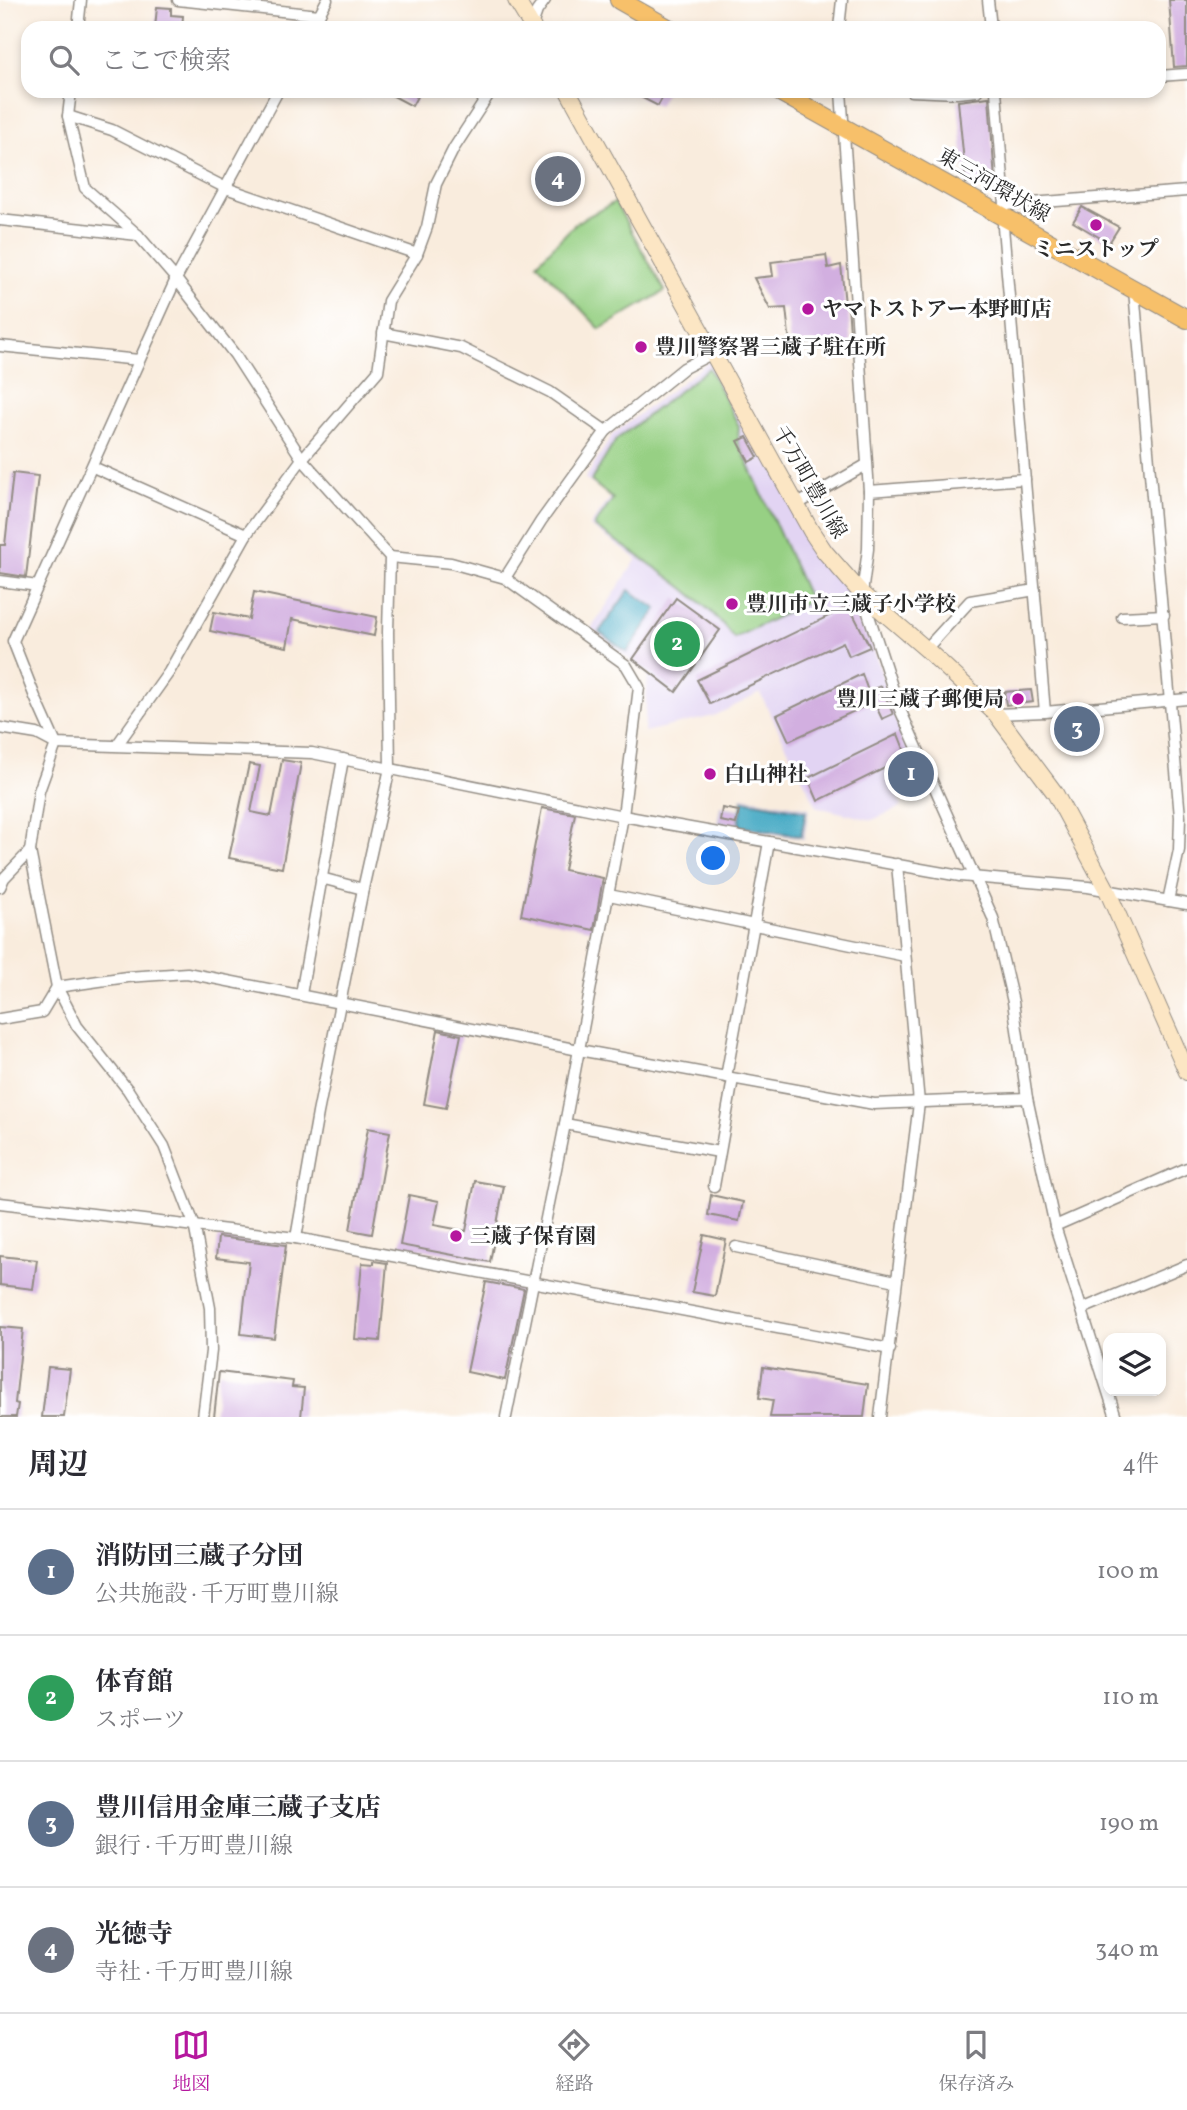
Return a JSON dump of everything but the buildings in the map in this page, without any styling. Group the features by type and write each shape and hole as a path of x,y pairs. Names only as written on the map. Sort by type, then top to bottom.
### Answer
{"main road":[{"path":"516,0 528,21"},
{"path":"619,0 656,21"},
{"name":"千万町豊川線","path":"572,98 796,505 825,552 862,594 996,714 1055,793 1107,890 1187,1072"},
{"name":"東三河環状線","path":"790,98 1005,211 1134,290 1187,319"}],"street":[{"path":"79,21 81,0"},
{"path":"178,0 319,15"},
{"path":"316,21 327,0"},
{"path":"534,21 545,0"},
{"path":"840,21 842,0"},
{"path":"988,0 990,21"},
{"path":"1166,76 1187,74"},
{"path":"70,98 68,116 85,188 138,236 176,279 235,355 302,459 390,557 451,563 505,578 626,665 639,687 623,816 506,1417"},
{"path":"203,1417 211,1351 210,1308 194,1224 164,1146 128,1090 77,1026 57,987 30,851 39,791 56,744 13,641 176,279 274,98"},
{"path":"117,745 169,672 246,534 302,459 378,371 388,301 417,254 427,227 436,184 454,148 486,98"},
{"path":"842,98 869,491 868,549 862,594 898,705 993,918 1013,1002 1027,1098 1055,1226 1116,1417"},
{"path":"997,98 1005,211 1003,228 1045,712"},
{"path":"68,116 112,130 226,188 417,254"},
{"path":"1005,211 1187,191"},
{"path":"0,220 138,236"},
{"path":"1134,290 1180,817 1179,850 1168,901"},
{"path":"383,332 461,348 550,392 606,431"},
{"path":"0,346 139,360"},
{"path":"505,578 541,521 606,431 684,368 713,353"},
{"path":"796,505 866,465"},
{"path":"93,467 246,534"},
{"path":"869,491 1026,479"},
{"path":"296,1238 340,1002 390,768 390,557"},
{"path":"0,581 38,586"},
{"path":"926,649 970,601 1035,590"},
{"path":"1122,617 1164,615"},
{"path":"996,714 1187,699"},
{"path":"0,728 37,734 56,744 312,753 623,816 769,842 976,877 1107,890 1187,904"},
{"path":"301,994 343,759"},
{"path":"714,1186 753,925 769,842"},
{"path":"0,887 4,878 30,851"},
{"path":"880,1417 919,1103 897,864"},
{"path":"321,878 363,889"},
{"path":"608,895 905,956"},
{"path":"57,987 187,973 579,1050 874,1104 1027,1098"},
{"path":"0,1020 42,1012 57,987"},
{"path":"565,1124 719,1152"},
{"path":"1055,1226 1187,1168"},
{"path":"0,1203 296,1238 890,1349"},
{"path":"736,1247 896,1282"},
{"path":"1082,1309 1187,1265"}],"shaded area":[{"name":"豊川市立三蔵子小学校","path":"710,361 845,582 866,625 898,725 914,760 887,774 902,807 872,820 817,807 760,693 714,716 644,732 648,674 591,629 637,559 590,526 611,497 585,479 613,434"},
{"path":"742,797 809,808 804,839 717,825 720,806 740,809"}],"green space":[{"path":"615,202 665,291 600,329 537,263 577,222"},
{"path":"709,368 739,426 738,441 810,601 734,638 704,605 687,591 594,526 613,499 591,481 616,440"}],"water":[{"path":"629,590 657,609 627,652 599,632"},
{"path":"743,800 806,811 801,836 739,826"}],"place":[{"name":"光徳寺","path":"558,179"},
{"name":"ミニストップ","path":"1096,225"},
{"name":"ヤマトストアー本野町店","path":"808,309"},
{"name":"豊川警察署三蔵子駐在所","path":"641,347"},
{"name":"豊川市立三蔵子小学校","path":"732,604"},
{"name":"体育館","path":"677,644"},
{"name":"豊川三蔵子郵便局","path":"1018,699"},
{"name":"豊川信用金庫三蔵子支店","path":"1077,729"},
{"name":"白山神社","path":"710,774"},
{"name":"消防団三蔵子分団","path":"911,774"},
{"name":"三蔵子保育園","path":"456,1236"}]}
